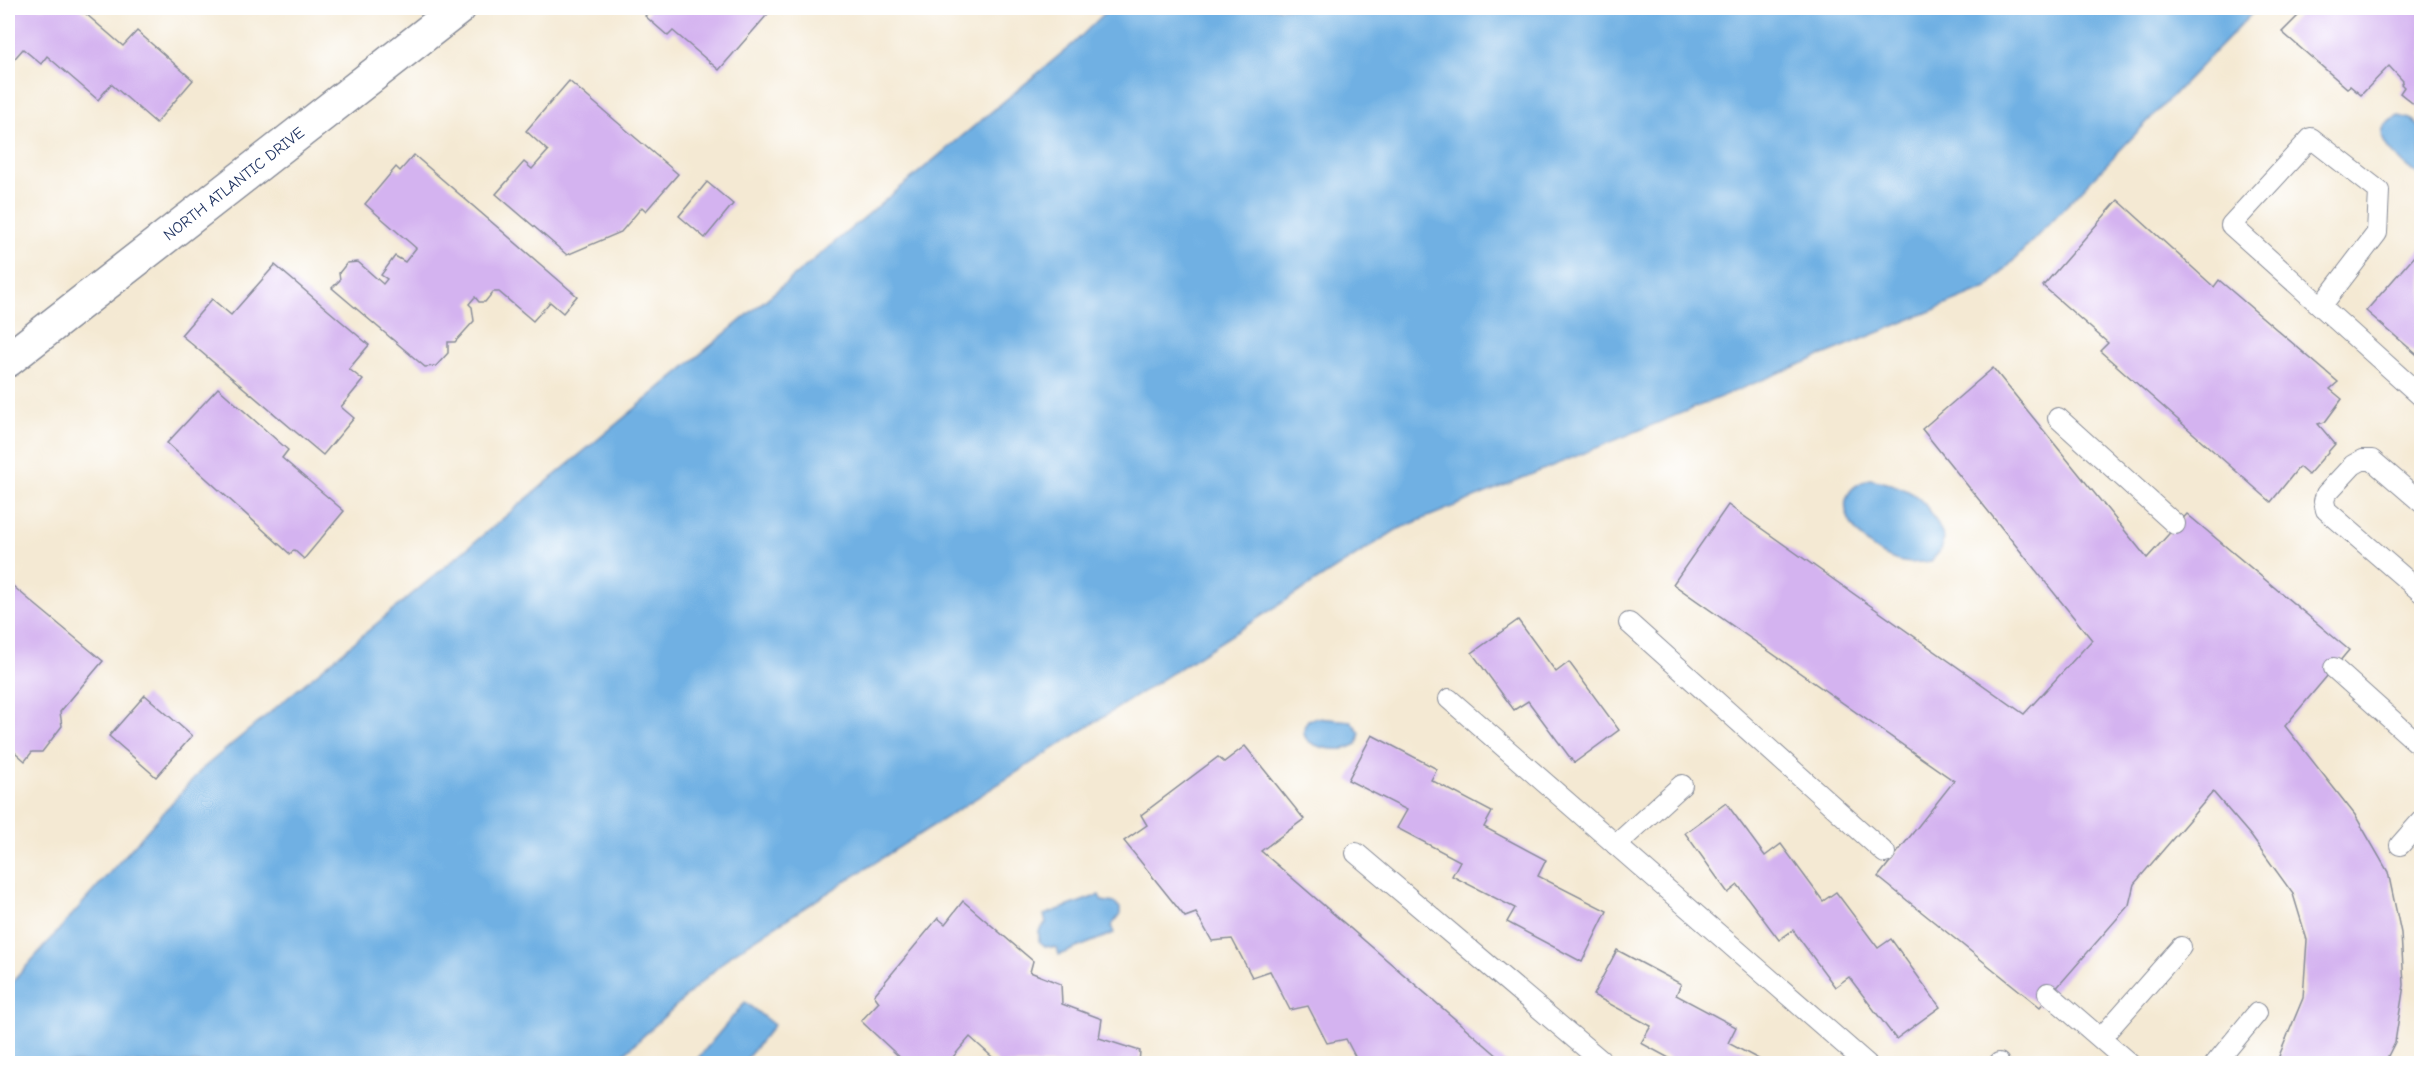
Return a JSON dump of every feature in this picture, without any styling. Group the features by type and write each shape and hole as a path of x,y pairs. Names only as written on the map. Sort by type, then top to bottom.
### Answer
{"street":[{"name":"NORTH ATLANTIC DRIVE","path":"8,360 459,8"}],"lane":[{"path":"2322,306 2378,233 2379,191 2311,138 2231,225 2421,397"},
{"path":"2058,418 2175,524"},
{"path":"2421,503 2372,460 2362,460 2354,465 2326,494 2324,501 2326,510 2421,593"},
{"path":"1629,623 1886,853"},
{"path":"2334,668 2421,747"},
{"path":"1449,699 1867,1064"},
{"path":"1616,845 1682,785"},
{"path":"2400,845 2421,820"},
{"path":"1356,853 1605,1064"},
{"path":"2101,1038 2181,946"},
{"path":"2048,993 2130,1064"},
{"path":"2215,1064 2257,1013"}],"water":[{"path":"1110,8 2257,8 1987,288 1396,530 732,954 614,1063 8,1063 8,987 202,769 1074,43"},
{"path":"2399,116 2411,119 2421,127 2421,177 2393,154 2383,138 2383,130 2388,123"},
{"path":"1870,479 1908,491 1917,497 1932,514 1944,539 1939,552 1931,561 1906,563 1889,557 1862,538 1852,525 1846,512 1846,499 1854,487"},
{"path":"1317,718 1351,721 1360,733 1357,744 1346,748 1328,749 1313,744 1304,735 1304,728 1308,720"},
{"path":"1099,895 1102,901 1115,903 1120,908 1120,915 1111,926 1114,933 1059,955 1057,948 1045,946 1039,941 1039,931 1046,923 1044,915"},
{"path":"745,1002 774,1025 743,1063 694,1063"}],"building":[{"path":"8,8 79,8 123,46 137,31 193,80 156,123 111,84 98,100 47,56 41,64 23,49 9,65"},
{"path":"652,8 773,8 719,70 673,31 668,36 645,16"},
{"path":"2306,8 2315,10 2318,8 2417,8 2422,11 2422,111 2400,93 2404,87 2401,84 2403,81 2389,66 2361,95 2350,86 2347,88 2282,32"},
{"path":"569,81 678,174 646,211 642,207 621,232 567,255 496,194 524,162 532,169 548,151 526,131"},
{"path":"8,100 14,106 8,114"},
{"path":"414,155 577,296 563,313 550,302 533,321 499,292 493,292 485,302 479,302 475,297 469,304 472,307 474,321 455,342 448,342 448,353 436,366 425,367 332,288 340,280 339,273 347,263 358,262 383,284 387,279 381,275 395,256 405,262 416,248 365,204 396,167 400,171"},
{"path":"707,182 733,204 705,238 679,216"},
{"path":"2118,200 2214,287 2219,280 2338,382 2330,389 2342,399 2325,422 2318,424 2335,444 2308,475 2299,467 2271,502 2100,351 2108,343 2043,286"},
{"path":"2422,247 2422,359 2366,311"},
{"path":"275,265 369,345 349,369 363,380 341,407 354,418 323,455 181,335 212,299 231,315"},
{"path":"1993,368 2147,558 2187,514 2349,650 2285,726 2355,815 2388,872 2401,933 2404,985 2395,1042 2384,1064 2290,1064 2279,1056 2303,998 2307,940 2293,894 2251,836 2213,792 2134,884 2129,905 2040,1007 1878,877 1954,781 1673,584 1728,505 2024,714 2092,640 1922,429"},
{"path":"218,388 288,450 282,458 344,511 304,559 294,550 290,554 167,443"},
{"path":"8,582 103,661 60,712 62,726 42,752 32,752 25,761 8,746"},
{"path":"1518,620 1556,672 1569,662 1619,730 1574,763 1528,701 1514,710 1472,653"},
{"path":"145,695 192,736 156,777 109,736"},
{"path":"1372,735 1437,769 1431,780 1492,812 1484,827 1546,860 1538,876 1607,911 1582,962 1507,922 1515,908 1452,876 1460,861 1397,828 1407,810 1348,780"},
{"path":"1245,746 1304,819 1261,851 1507,1064 1359,1064 1346,1039 1327,1043 1308,1006 1290,1010 1270,971 1252,977 1232,939 1212,941 1196,913 1185,917 1124,841 1147,825 1141,815 1218,757 1224,762"},
{"path":"1726,803 1765,856 1781,844 1823,901 1836,892 1878,948 1891,939 1940,1007 1896,1039 1849,977 1835,987 1793,930 1779,940 1738,885 1728,893 1685,833"},
{"path":"963,901 1033,961 1030,972 1061,984 1062,1004 1102,1019 1099,1038 1140,1051 1139,1064 1000,1064 970,1037 947,1064 907,1064 861,1021 879,1002 874,995 938,918 945,924"},
{"path":"1617,950 1681,984 1676,995 1736,1027 1728,1043 1768,1064 1680,1064 1641,1043 1651,1026 1593,995"}]}
